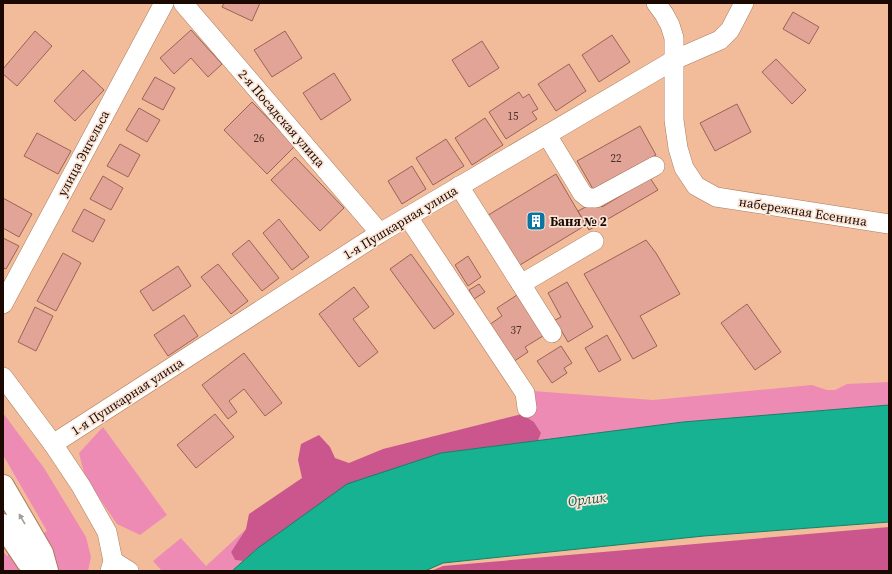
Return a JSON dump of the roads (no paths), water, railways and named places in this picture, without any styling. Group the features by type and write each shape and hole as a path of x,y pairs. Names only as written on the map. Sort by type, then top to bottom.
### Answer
{"main road":[{"path":"3,486 42,553 47,571"},
{"path":"3,526 27,561 36,571"}],"street":[{"name":"улица Энгельса","path":"3,304 164,3"},
{"name":"2-я Посадская улица","path":"184,3 380,233"},
{"name":"набережная Есенина","path":"656,3 670,24 674,38 674,120 678,148 684,168 696,186 716,197 889,224"},
{"name":"1-я Пушкарная улица","path":"53,444 380,233 674,60 720,40 730,30 744,3"},
{"path":"547,135 582,193 588,198 596,198 655,166"},
{"path":"459,186 552,333"},
{"path":"408,217 525,393 527,408"},
{"path":"521,284 594,241"},
{"path":"3,377 53,444 81,486 107,532 112,566 129,571"}],"water":[{"name":"Орлик","path":"889,405 889,522 704,536 443,563 425,571 232,571 258,548 347,484 441,453 683,422"}],"place":[{"name":"Баня № 2","path":"536,221"}]}
